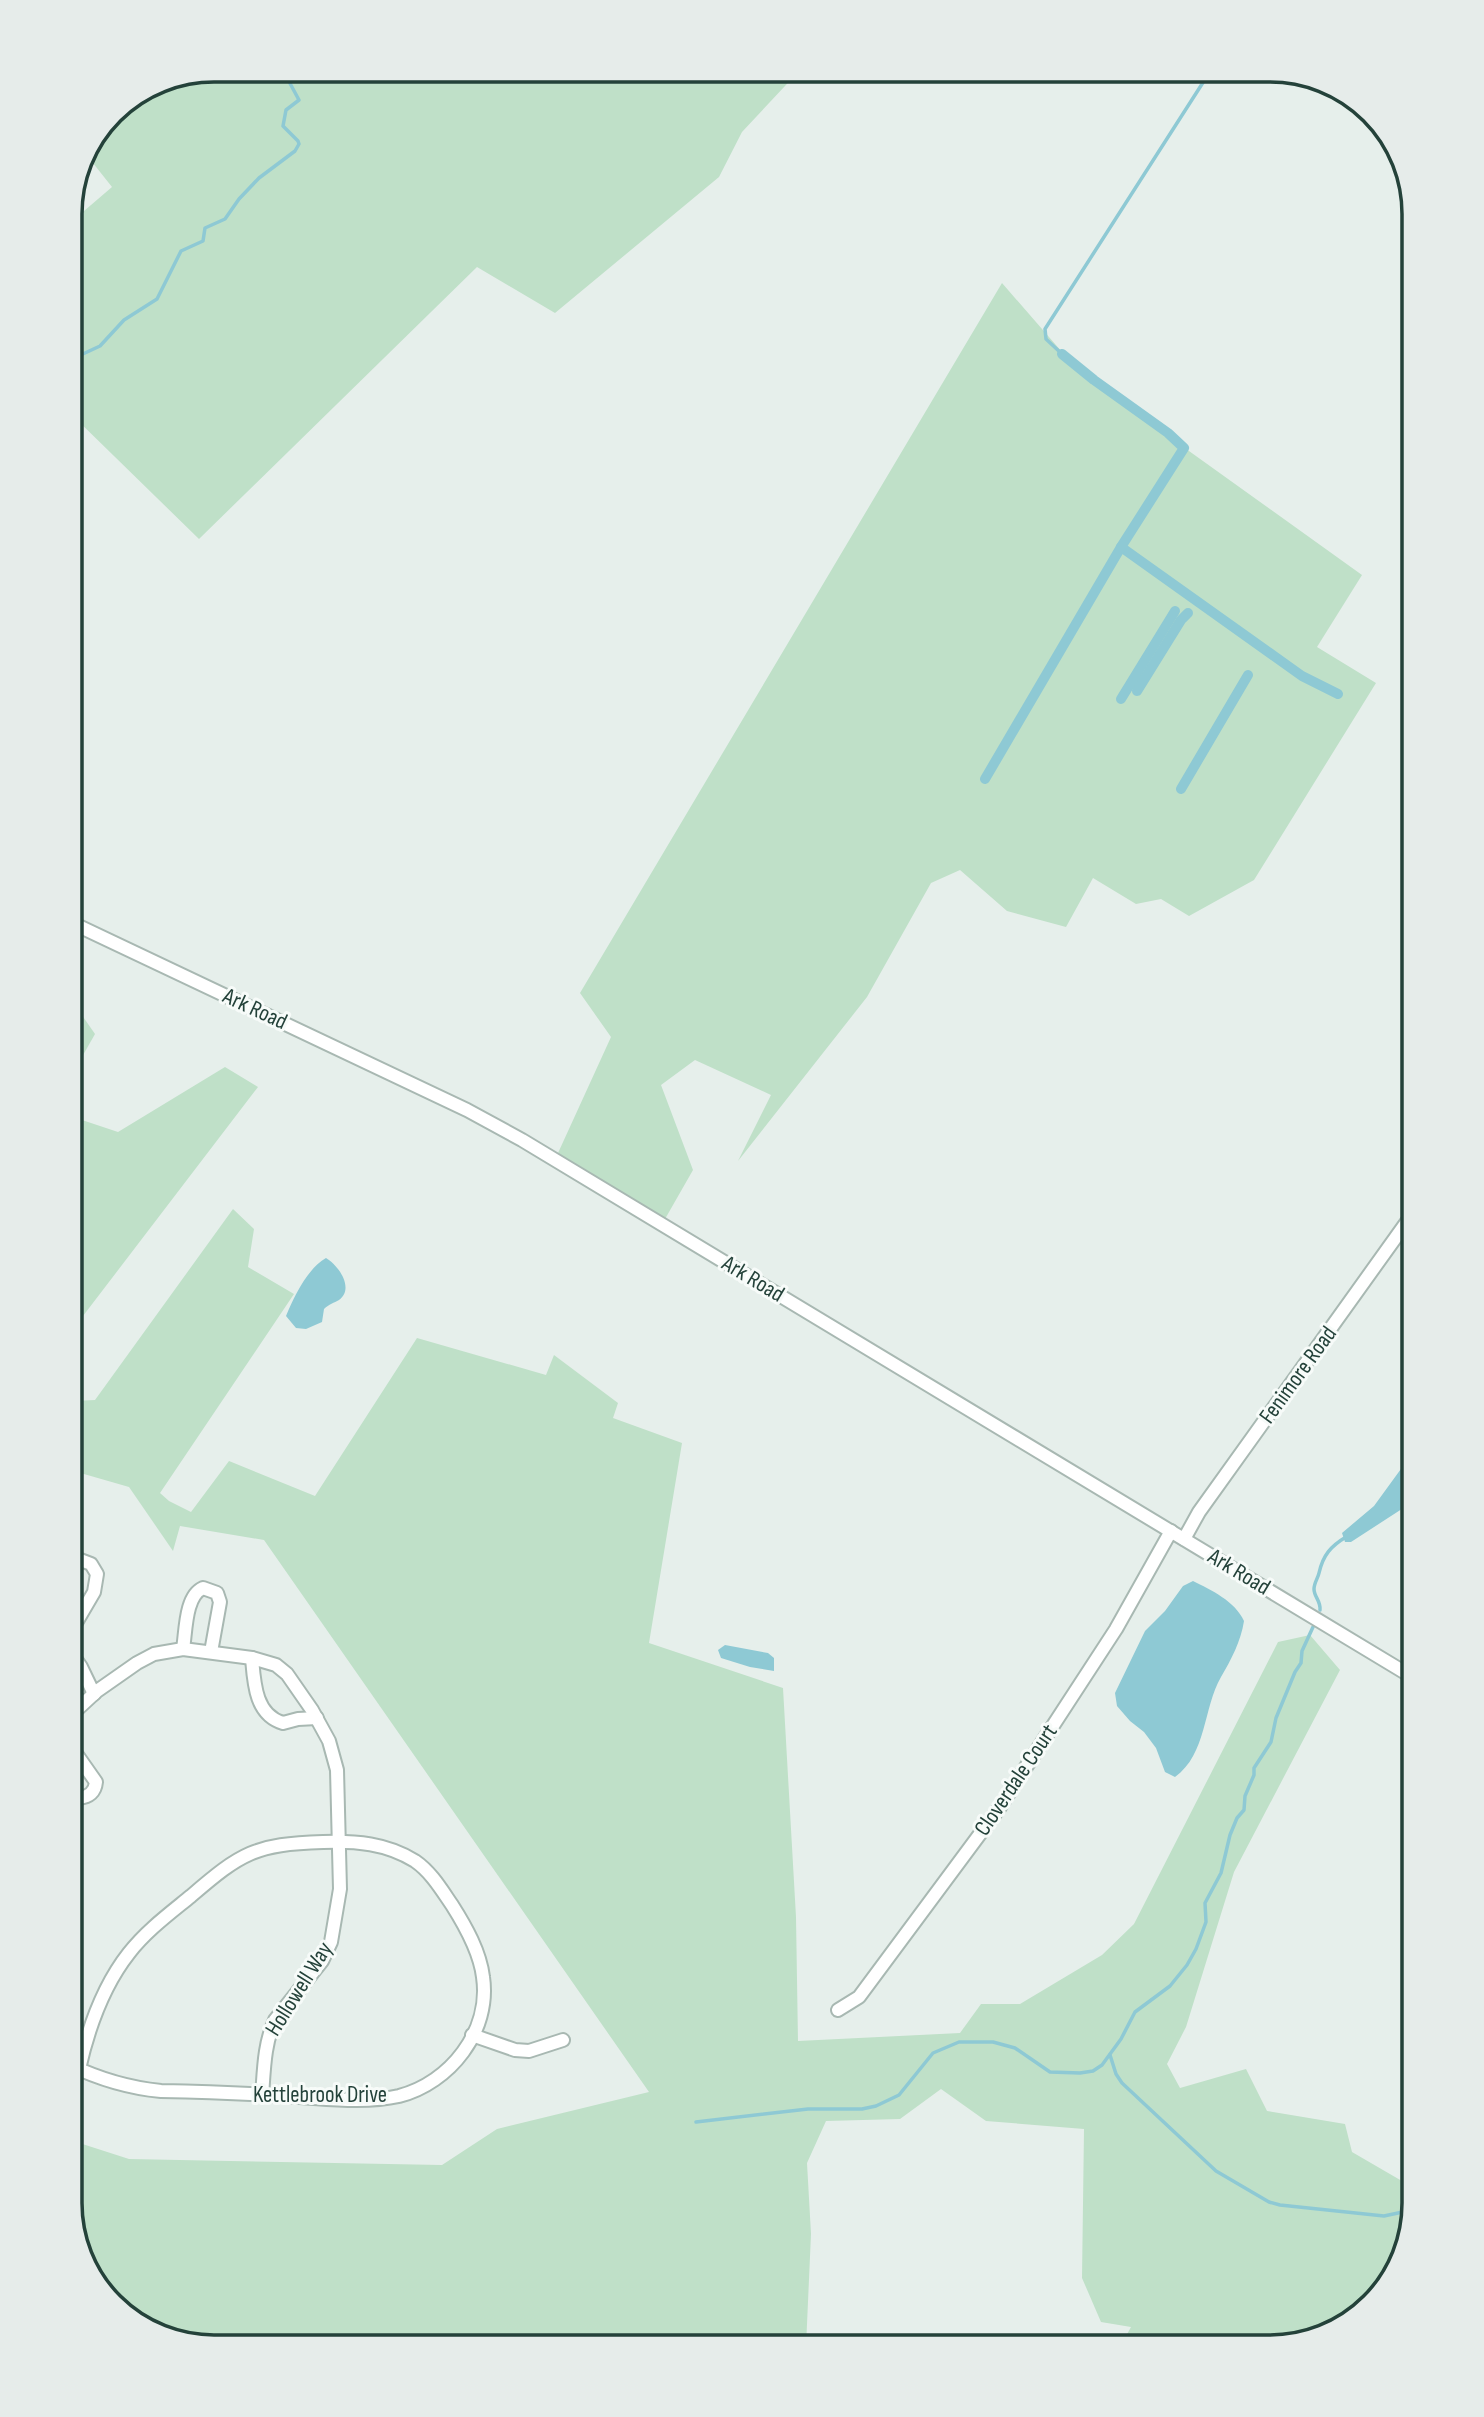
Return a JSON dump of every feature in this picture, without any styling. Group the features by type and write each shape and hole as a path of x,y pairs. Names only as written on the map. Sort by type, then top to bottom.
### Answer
{"street":[{"name":"Ark Road","path":"83,928 467,1110 522,1140 1402,1671"},
{"name":"Fenimore Road","path":"1184,1539 1199,1512 1402,1229"},
{"name":"Cloverdale Court","path":"838,2010 859,1997 1000,1807 1116,1629 1171,1531"},
{"path":"82,1561 91,1564 97,1574 94,1592 82,1612"},
{"path":"183,1649 190,1600 203,1588 217,1593 220,1602 211,1652"},
{"name":"Hollowell Way","path":"82,1705 148,1657 183,1649 252,1658 282,1669 317,1718 329,1741 335,1759 340,1842 340,1889 331,1942 315,1972 290,2001 270,2031 265,2049 261,2096"},
{"path":"252,1658 254,1693 273,1717 283,1723 298,1718 317,1718"},
{"path":"82,1670 94,1694"},
{"path":"82,1760 90,1770 96,1787 89,1796 82,1797"},
{"name":"Kettlebrook Drive","path":"82,2048 110,1984 129,1952 155,1926 221,1870 240,1857 261,1848 283,1844 340,1842 379,1845 404,1856 423,1868 448,1899 467,1931 482,1969 484,2003 472,2035 459,2057 441,2076 423,2087 399,2096 352,2099 152,2090 134,2087 82,2069"},
{"path":"472,2035 515,2050 528,2051 563,2040"}],"green space":[{"path":"197,83 788,83 742,132 719,177 555,313 477,267 199,539 83,426 83,212 112,187 93,163 115,127 148,100 172,89"},
{"path":"1002,283 1062,352 1189,451 1362,575 1317,647 1376,683 1254,880 1189,916 1161,899 1136,904 1093,878 1066,927 1007,911 960,870 931,883 867,997 738,1161 771,1095 695,1060 661,1085 693,1170 661,1226 553,1164 611,1037 580,993"},
{"path":"83,1016 95,1034 83,1056"},
{"path":"225,1067 258,1087 82,1317 83,1120 118,1132"},
{"path":"233,1209 254,1229 248,1267 294,1294 160,1493 169,1501 191,1512 229,1461 315,1496 417,1338 546,1375 554,1355 618,1403 613,1418 682,1443 649,1643 783,1688 796,1917 798,2041 960,2033 981,2004 1020,2004 1102,1955 1134,1924 1278,1642 1310,1635 1340,1670 1234,1872 1186,2027 1167,2064 1180,2088 1246,2069 1267,2111 1345,2124 1352,2152 1402,2181 1401,2220 1392,2253 1384,2269 1363,2296 1343,2313 1312,2328 1270,2335 1127,2335 1131,2327 1101,2322 1082,2278 1084,2129 986,2121 941,2089 900,2119 826,2121 807,2163 811,2234 807,2335 206,2334 172,2328 141,2313 115,2290 104,2276 89,2245 83,2220 82,2144 129,2159 442,2165 497,2129 649,2092 264,1540 180,1526 173,1551 129,1487 82,1474 82,1401 95,1400"}],"water":[{"path":"326,1258 343,1277 344,1295 324,1309 322,1322 306,1329 296,1328 286,1316 307,1276"},
{"path":"1402,1468 1402,1509 1351,1542 1345,1542 1342,1533 1374,1506"},
{"path":"1193,1581 1229,1602 1244,1621 1241,1636 1215,1689 1199,1743 1193,1756 1175,1777 1165,1772 1156,1748 1117,1706 1115,1693 1145,1631 1165,1611 1183,1586"},
{"path":"725,1645 768,1653 774,1658 774,1671 721,1658 718,1650"}],"waterway":[{"path":"83,354 100,346 124,320 157,299 181,251 203,241 205,228 225,219 259,178 295,151 298,141 283,126 286,110 299,100 289,82"},
{"path":"1062,354 1046,339 1045,329 1203,83"},
{"path":"985,779 1121,547 1184,448 1168,433 1062,354"},
{"path":"1121,547 1302,676 1338,694"},
{"path":"1121,699 1175,611"},
{"path":"1137,691 1188,613"},
{"path":"1181,789 1248,675"},
{"path":"1320,1610 1314,1589 1318,1575 1328,1552 1346,1537"},
{"path":"696,2122 808,2109 862,2109 876,2106 899,2095 933,2053 959,2042 993,2042 1015,2048 1050,2072 1080,2073 1093,2071 1102,2065 1121,2039 1135,2012 1170,1986 1196,1949 1206,1922 1205,1903 1221,1873 1237,1818 1244,1810 1245,1796 1254,1775 1254,1768 1271,1742 1276,1718 1301,1663 1302,1651 1313,1627"},
{"path":"1110,2055 1122,2083 1216,2171 1269,2202 1384,2216 1401,2212"}]}
